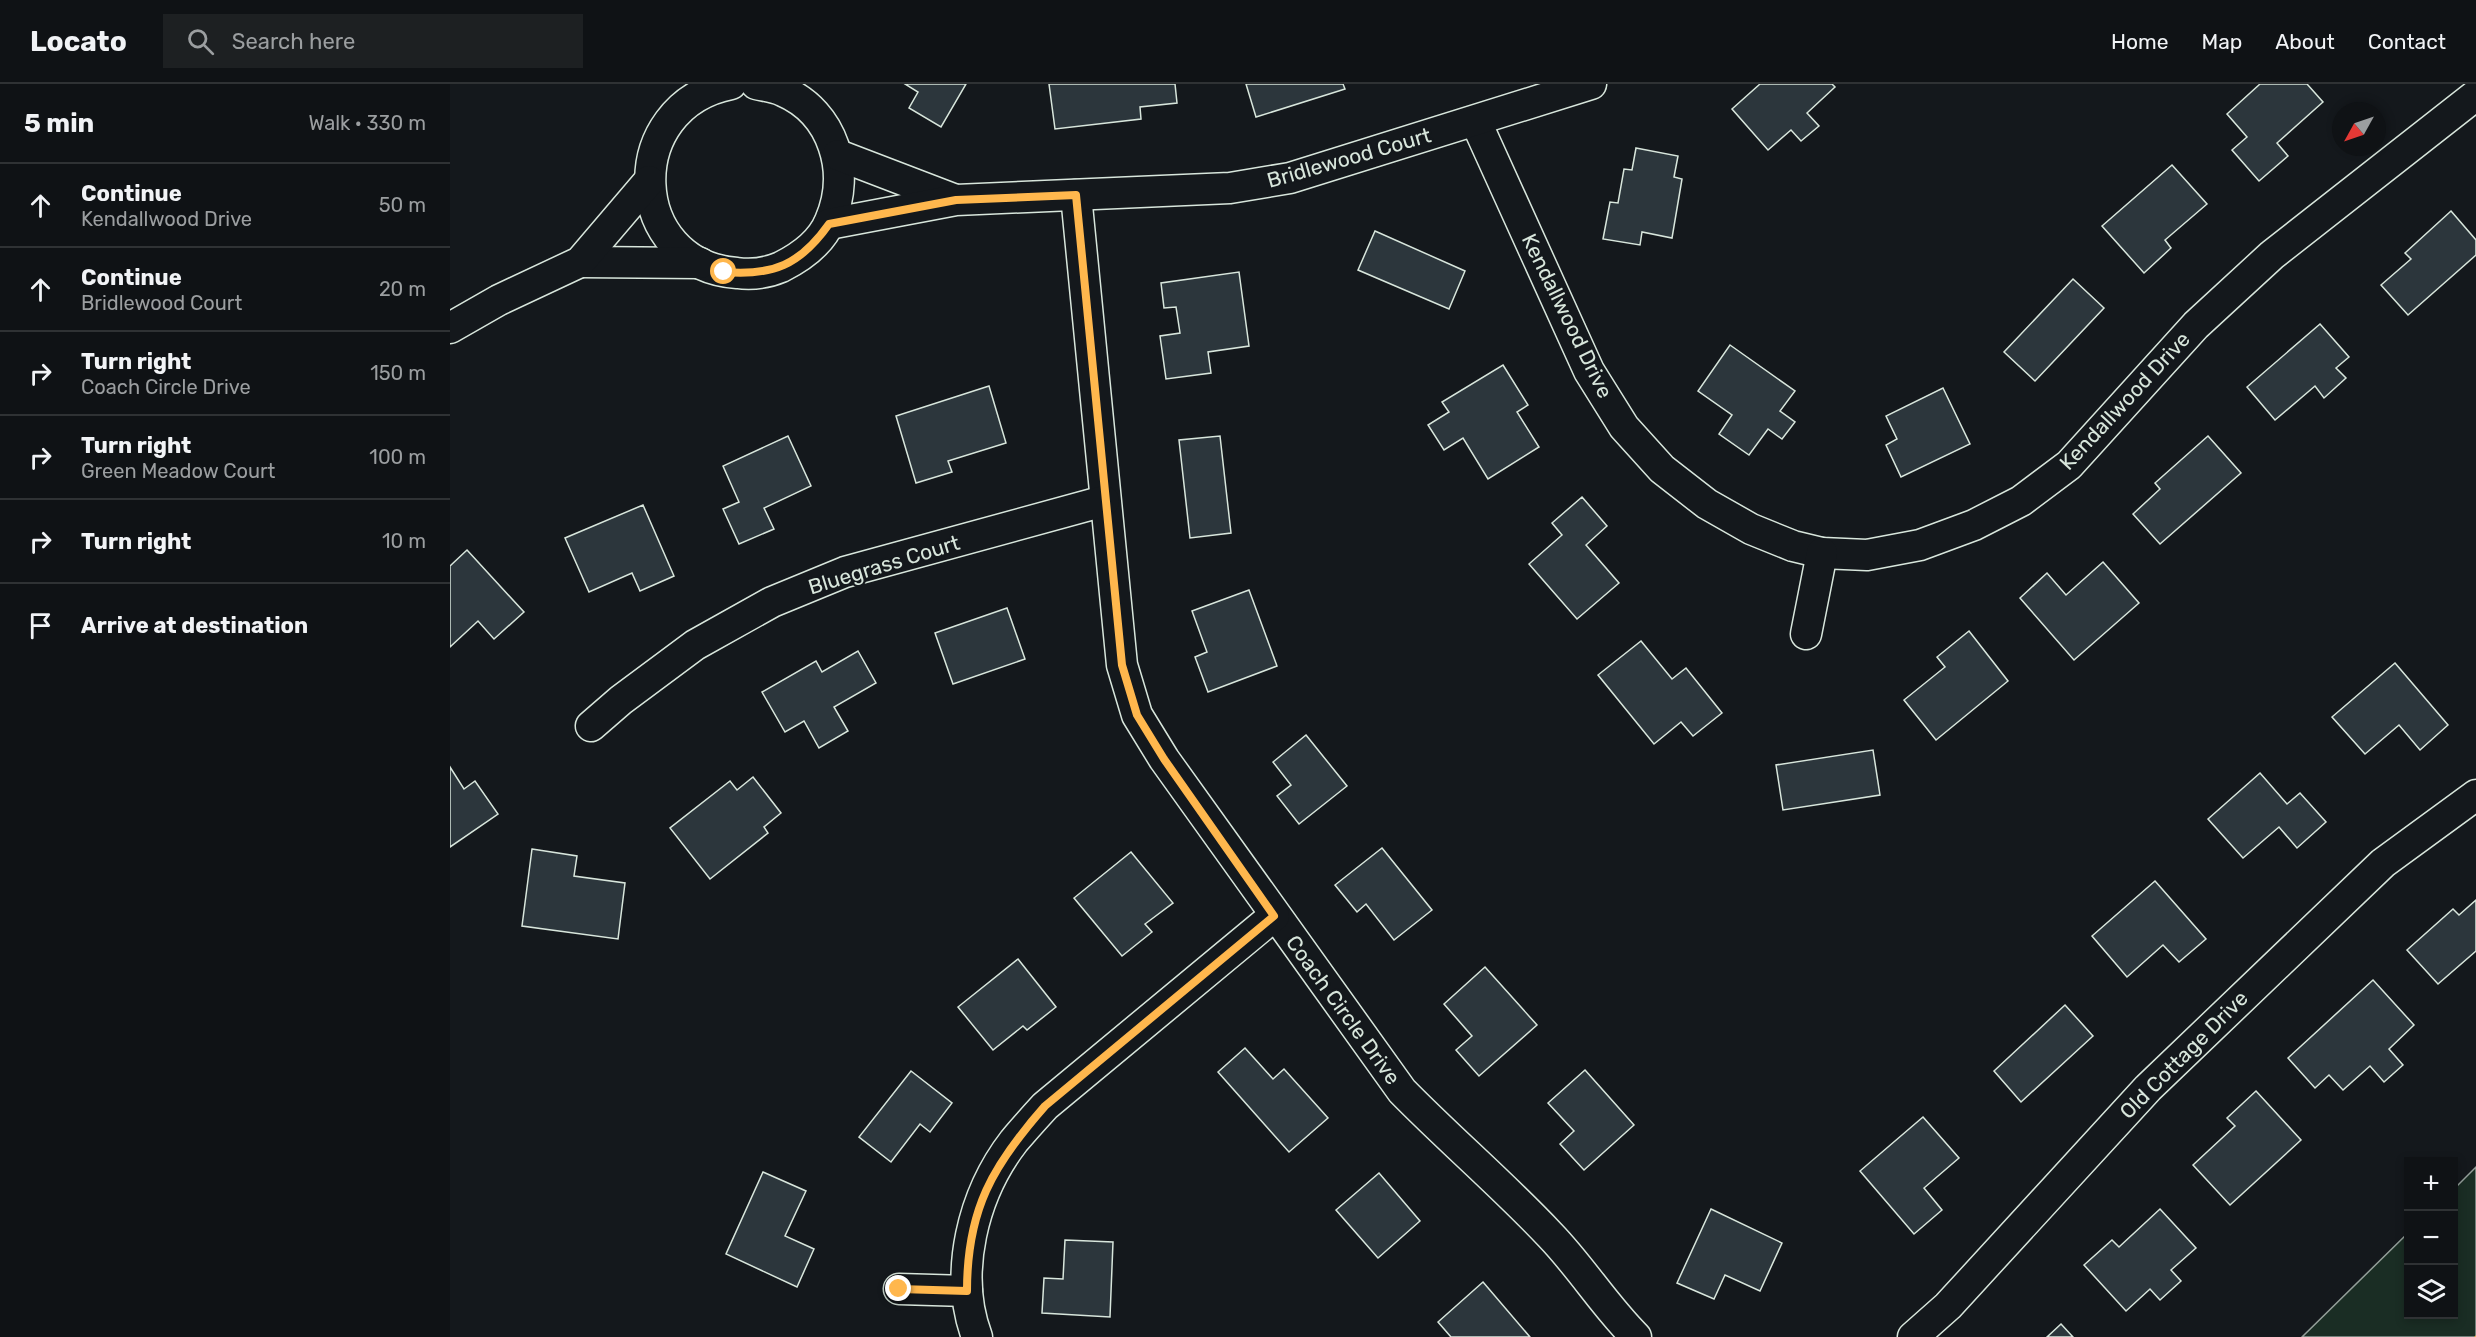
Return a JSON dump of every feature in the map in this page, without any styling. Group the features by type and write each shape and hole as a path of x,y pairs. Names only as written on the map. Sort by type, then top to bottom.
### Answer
{"street":[{"path":"731,84 685,94 666,124 653,151 649,181 653,206 664,229 680,249 700,263 724,272 748,274 773,270 795,260 815,244 829,224 838,202 841,178 838,155 826,128 807,106 782,91 756,84"},
{"name":"Bridlewood Court","path":"956,200 1230,188 1290,178 1476,122 1591,84"},
{"name":"Kendallwood Drive","path":"1476,122 1589,371 1624,427 1662,469 1707,504 1751,529 1793,546 1822,554 1867,555 1920,545 1974,525 2021,501 2069,465 2196,325 2271,255 2472,106"},
{"path":"838,155 956,200"},
{"path":"450,328 499,300 580,262 649,181"},
{"name":"Coach Circle Drive","path":"1076,195 1099,416 1104,501 1122,665 1137,715 1164,759 1274,916 1402,1091 1551,1236 1617,1319 1636,1337"},
{"path":"829,224 956,200"},
{"path":"580,262 700,263"},
{"name":"Bluegrass Court","path":"591,726 621,700 695,645 772,602 845,572 1104,501"},
{"path":"1806,634 1822,554"},
{"name":"Old Cottage Drive","path":"1912,1337 1948,1306 2042,1201 2156,1080 2383,863 2476,795"},
{"path":"977,1337 972,1326 967,1291 971,1235 986,1189 1013,1142 1045,1106 1274,916"},
{"path":"899,1289 967,1291"}],"green space":[{"path":"2476,1167 2476,1337 2302,1337 2404,1237 2404,1319 2458,1319 2458,1185"}],"building":[{"path":"905,84 966,84 941,127 909,108 918,92"},
{"path":"1049,84 1175,84 1177,103 1140,107 1141,119 1055,129"},
{"path":"1246,84 1343,84 1345,89 1256,117"},
{"path":"1760,84 1832,84 1835,87 1807,113 1819,126 1801,141 1791,130 1768,150 1732,109"},
{"path":"2260,84 2307,84 2323,102 2277,143 2288,156 2259,181 2232,150 2247,137 2227,114"},
{"path":"1636,148 1678,156 1674,177 1682,179 1672,238 1642,232 1640,245 1603,239 1610,202 1618,203 1624,169 1632,170"},
{"path":"2172,165 2207,204 2165,240 2171,248 2144,273 2102,226"},
{"path":"2451,211 2476,240 2476,255 2408,315 2381,285 2411,259 2405,253"},
{"path":"1375,231 1465,271 1449,309 1358,270"},
{"path":"1239,272 1249,346 1208,352 1211,373 1166,379 1160,336 1180,333 1176,307 1164,308 1161,283"},
{"path":"2073,279 2104,308 2035,381 2004,352"},
{"path":"2320,324 2349,357 2336,368 2346,378 2324,398 2315,386 2275,420 2247,387"},
{"path":"1730,345 1795,391 1780,411 1795,422 1782,439 1768,429 1749,455 1719,434 1732,415 1698,391"},
{"path":"1503,365 1528,405 1517,412 1539,447 1488,479 1463,438 1444,450 1428,425 1449,412 1442,402"},
{"path":"989,386 1006,443 948,461 952,472 916,483 896,416"},
{"path":"1943,388 1970,444 1901,477 1886,445 1897,439 1886,416"},
{"path":"788,436 811,486 764,508 774,529 739,544 723,509 739,502 723,466"},
{"path":"1220,436 1231,533 1190,538 1179,440"},
{"path":"2208,436 2241,473 2160,544 2133,514 2160,489 2155,483"},
{"path":"1582,497 1607,526 1586,545 1619,583 1577,619 1529,564 1562,535 1552,523"},
{"path":"643,505 674,576 640,591 632,573 589,592 565,538"},
{"path":"467,550 524,612 494,639 478,621 450,647 450,566"},
{"path":"2103,562 2139,603 2074,660 2020,598 2047,573 2066,595"},
{"path":"1249,590 1277,666 1208,692 1195,657 1207,652 1192,611"},
{"path":"1007,608 1025,659 953,684 935,633"},
{"path":"1969,631 2008,681 1936,740 1904,700 1945,667 1937,657"},
{"path":"1641,641 1672,679 1686,668 1722,713 1693,736 1681,722 1654,744 1598,675"},
{"path":"858,651 876,683 834,707 848,731 819,748 804,721 785,732 762,692 816,661 822,672"},
{"path":"2395,663 2448,725 2420,750 2399,725 2365,754 2332,717"},
{"path":"1306,735 1347,786 1299,824 1277,796 1291,785 1273,762"},
{"path":"1873,750 1880,795 1783,810 1776,765"},
{"path":"450,767 464,789 475,781 498,814 450,847"},
{"path":"2260,773 2287,804 2300,793 2326,822 2297,848 2279,827 2243,858 2208,819"},
{"path":"753,777 781,813 764,827 768,833 710,879 670,828 730,781 737,790"},
{"path":"1382,848 1432,910 1394,940 1366,904 1357,912 1335,885"},
{"path":"532,849 577,856 574,876 625,883 618,939 522,926"},
{"path":"1131,852 1173,903 1145,924 1152,932 1122,956 1074,898"},
{"path":"2155,881 2206,939 2179,962 2163,945 2127,977 2092,936"},
{"path":"2476,900 2476,951 2438,984 2407,950 2453,909 2459,915"},
{"path":"1018,959 1056,1007 1027,1030 1023,1026 993,1050 958,1007"},
{"path":"1485,967 1537,1025 1479,1076 1456,1050 1472,1036 1444,1004"},
{"path":"2373,980 2414,1025 2389,1049 2403,1065 2384,1082 2370,1066 2343,1090 2329,1075 2315,1088 2288,1058"},
{"path":"2065,1005 2093,1036 2021,1102 1994,1071"},
{"path":"1245,1048 1273,1079 1284,1069 1328,1118 1289,1152 1218,1072"},
{"path":"1585,1070 1634,1125 1584,1170 1560,1144 1574,1131 1548,1103"},
{"path":"911,1071 952,1103 930,1132 920,1124 891,1162 859,1137"},
{"path":"2256,1091 2301,1140 2230,1205 2193,1165 2235,1126 2227,1118"},
{"path":"1923,1117 1959,1158 1924,1188 1942,1210 1914,1234 1860,1171"},
{"path":"763,1172 806,1191 785,1236 814,1249 797,1287 726,1254"},
{"path":"1379,1173 1420,1221 1378,1258 1336,1210"},
{"path":"1711,1209 1782,1243 1760,1291 1725,1275 1714,1299 1677,1283"},
{"path":"2160,1209 2196,1248 2171,1270 2181,1281 2160,1300 2150,1289 2126,1311 2084,1265 2112,1240 2119,1247"},
{"path":"1065,1240 1113,1242 1110,1317 1042,1313 1044,1278 1063,1279"},
{"path":"1483,1282 1530,1337 1451,1337 1438,1322"},
{"path":"2061,1324 2073,1337 2047,1337"}],"route":[{"path":"724,272 748,274 773,270 795,260 815,244 829,224 929,203 1076,195 1099,416 1104,501 1122,665 1137,715 1164,759 1274,916 1045,1106 1013,1142 986,1189 971,1235 967,1264 967,1291 899,1289"}]}
